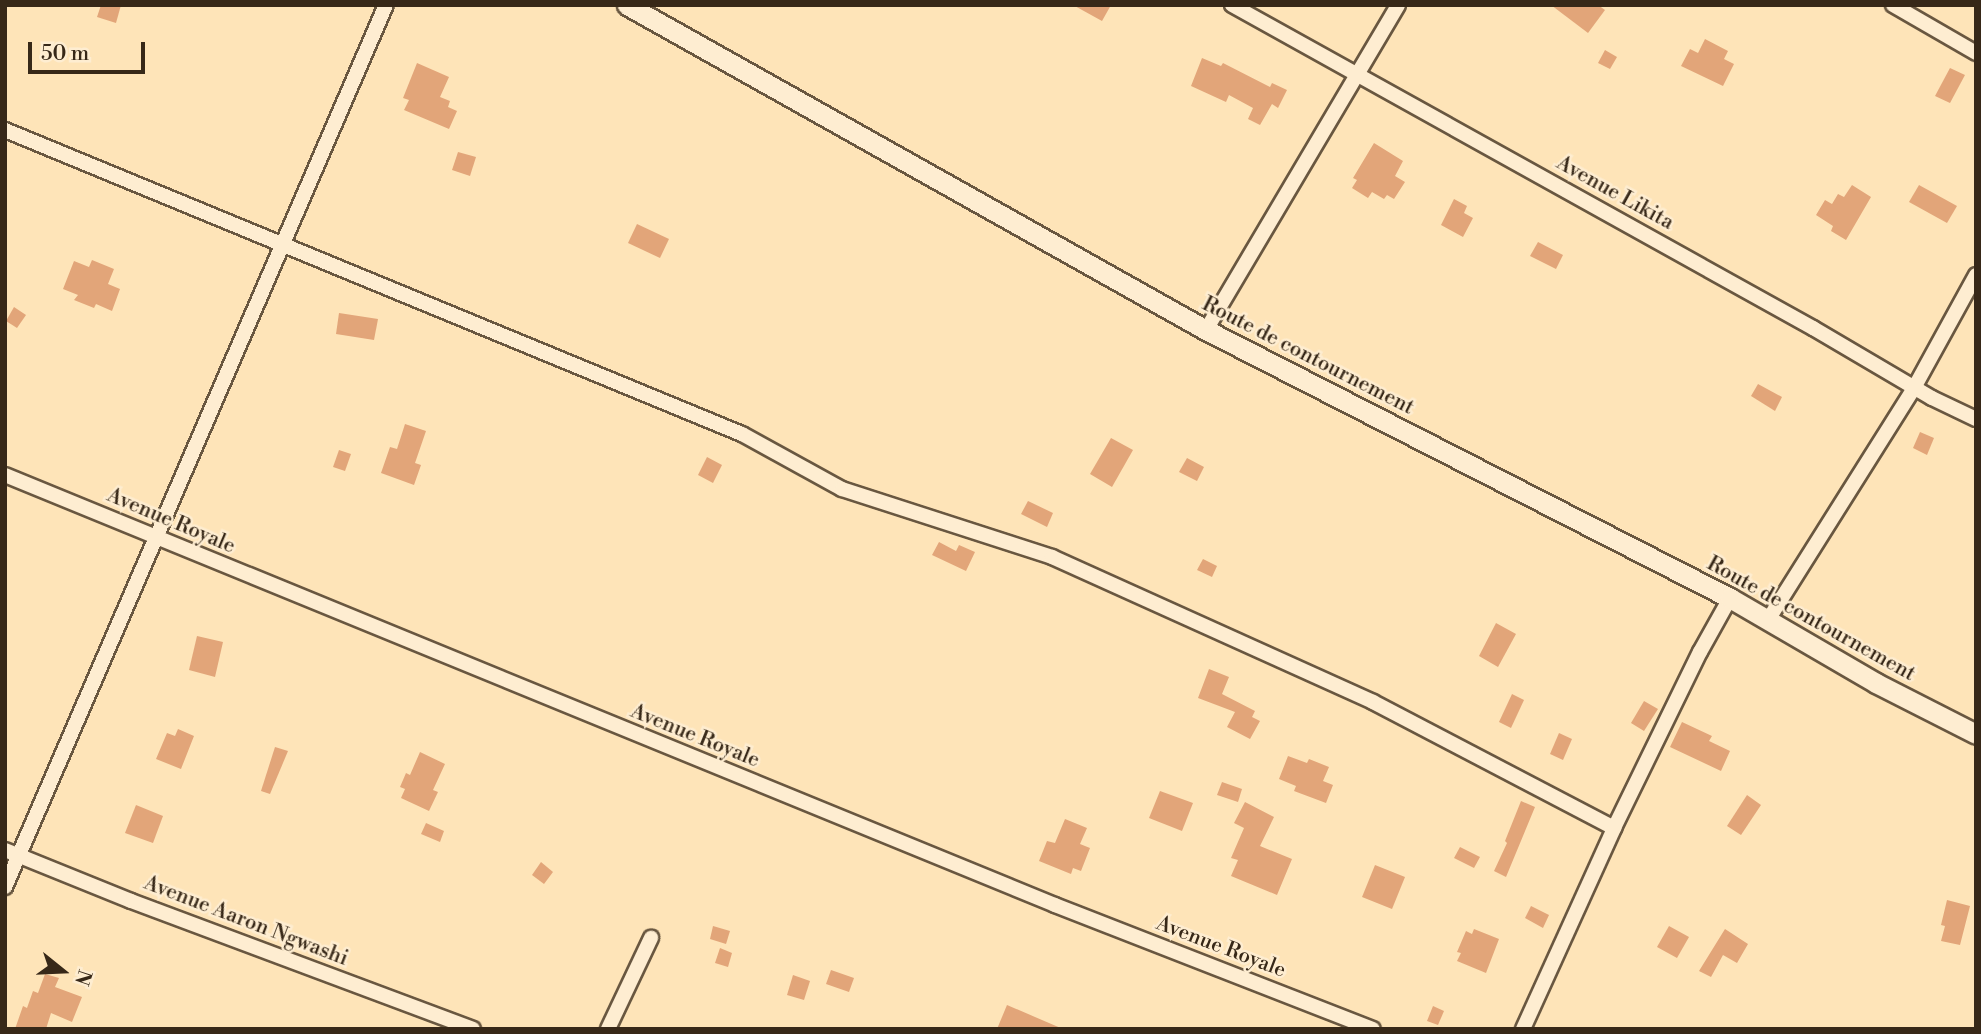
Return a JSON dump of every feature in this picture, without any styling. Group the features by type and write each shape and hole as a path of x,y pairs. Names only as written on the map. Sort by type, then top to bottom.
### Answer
{"street":[{"path":"5,887 12,853 156,536 386,5"},
{"name":"Route de contournement","path":"627,5 1206,330 1730,598 1876,682 1976,734"},
{"name":"Avenue Likita","path":"1232,5 1802,321 1914,387 1976,419"},
{"path":"1206,330 1398,5"},
{"path":"1893,5 1976,53"},
{"path":"5,130 742,434 842,489 1052,557 1373,702 1614,828"},
{"path":"1768,620 1914,387 1976,275"},
{"name":"Avenue Royale","path":"5,475 1055,905 1373,1029"},
{"path":"1523,1029 1614,828 1694,664 1730,598"},
{"name":"Avenue Aaron Ngwashi","path":"12,853 473,1029"},
{"path":"608,1029 651,939"}],"building":[{"path":"101,5 121,5 116,23 97,17"},
{"path":"1073,5 1111,5 1102,21"},
{"path":"1551,5 1598,5 1605,10 1588,33"},
{"path":"1705,39 1728,51 1724,59 1734,64 1723,86 1681,66 1690,49 1698,53"},
{"path":"1605,50 1617,57 1610,69 1598,63"},
{"path":"1202,58 1221,66 1223,63 1270,87 1272,83 1287,90 1278,108 1272,104 1260,125 1248,119 1253,108 1229,95 1226,102 1191,86"},
{"path":"417,63 449,77 440,97 450,101 448,107 457,111 449,129 404,110 409,100 403,98"},
{"path":"1950,68 1965,75 1950,103 1935,96"},
{"path":"1374,143 1403,161 1395,176 1405,182 1394,199 1387,195 1384,199 1372,192 1368,198 1352,188 1357,180 1353,178"},
{"path":"458,152 476,157 470,176 452,170"},
{"path":"1852,185 1871,197 1846,240 1831,231 1833,226 1816,215 1825,200 1832,204 1838,194 1844,197"},
{"path":"1919,185 1957,206 1947,223 1909,202"},
{"path":"1454,199 1467,206 1464,213 1473,218 1463,237 1441,225"},
{"path":"637,224 669,239 660,258 628,243"},
{"path":"1538,242 1563,255 1556,269 1530,256"},
{"path":"92,260 114,269 108,284 120,289 112,311 96,304 94,308 74,300 78,295 63,289 74,261 89,267"},
{"path":"14,307 26,315 17,328 6,321"},
{"path":"339,313 378,319 374,340 336,334"},
{"path":"1758,384 1782,397 1775,411 1751,396"},
{"path":"405,424 426,431 415,463 421,465 414,485 381,473 390,447 397,449"},
{"path":"1920,432 1934,438 1927,455 1913,448"},
{"path":"1111,438 1133,450 1112,487 1090,474"},
{"path":"339,450 351,454 345,471 333,467"},
{"path":"707,457 722,465 713,483 698,475"},
{"path":"1187,458 1204,467 1197,481 1179,472"},
{"path":"1028,501 1053,513 1047,527 1021,514"},
{"path":"939,542 956,551 959,545 975,552 966,571 932,555"},
{"path":"1203,559 1217,566 1212,577 1197,570"},
{"path":"1496,623 1516,634 1498,667 1479,656"},
{"path":"197,636 223,642 215,677 189,670"},
{"path":"1209,669 1229,677 1222,694 1255,711 1252,717 1260,721 1250,739 1227,727 1235,712 1198,698"},
{"path":"1512,694 1524,700 1511,728 1499,722"},
{"path":"1644,701 1658,709 1644,731 1631,723"},
{"path":"1682,722 1712,736 1709,741 1730,751 1721,771 1670,747"},
{"path":"178,729 194,736 181,769 156,759 167,733 175,736"},
{"path":"1559,733 1572,739 1563,760 1550,754"},
{"path":"275,747 288,751 270,794 261,791"},
{"path":"420,752 445,764 433,790 438,792 429,811 401,798 405,789 400,787 406,773 410,775"},
{"path":"1288,756 1307,763 1309,759 1329,767 1323,781 1333,785 1326,803 1294,791 1296,786 1279,779"},
{"path":"1222,782 1242,789 1238,802 1217,795"},
{"path":"1160,791 1193,803 1182,831 1149,818"},
{"path":"1747,795 1761,805 1741,835 1727,826"},
{"path":"1521,801 1535,807 1506,877 1494,871"},
{"path":"1245,802 1274,817 1260,846 1292,859 1277,895 1231,876 1238,860 1231,858 1244,828 1234,823"},
{"path":"136,805 163,816 153,843 125,833"},
{"path":"1065,819 1087,828 1080,844 1090,848 1081,871 1073,868 1071,874 1039,861 1047,841 1055,843"},
{"path":"426,823 444,831 440,842 421,834"},
{"path":"1460,847 1480,857 1474,868 1454,858"},
{"path":"541,862 553,872 544,884 532,875"},
{"path":"1375,865 1405,877 1392,909 1362,897"},
{"path":"1947,900 1970,906 1960,945 1941,941 1945,926 1941,925"},
{"path":"1531,906 1549,915 1543,928 1525,918"},
{"path":"713,926 730,931 726,944 710,939"},
{"path":"1669,926 1689,937 1677,958 1657,947"},
{"path":"1474,929 1499,939 1486,973 1457,961 1461,953 1457,952 1466,931 1472,934"},
{"path":"1725,929 1748,944 1737,963 1723,955 1711,977 1699,971"},
{"path":"720,948 732,953 728,967 715,963"},
{"path":"831,970 854,978 849,992 826,984"},
{"path":"45,974 59,978 55,987 82,997 72,1022 51,1013 46,1029 15,1029 23,1006 27,1008 33,991 38,993"},
{"path":"793,975 810,981 804,1000 787,995"},
{"path":"1007,1005 1063,1029 997,1029"},
{"path":"1433,1006 1444,1011 1438,1025 1427,1021"}]}
